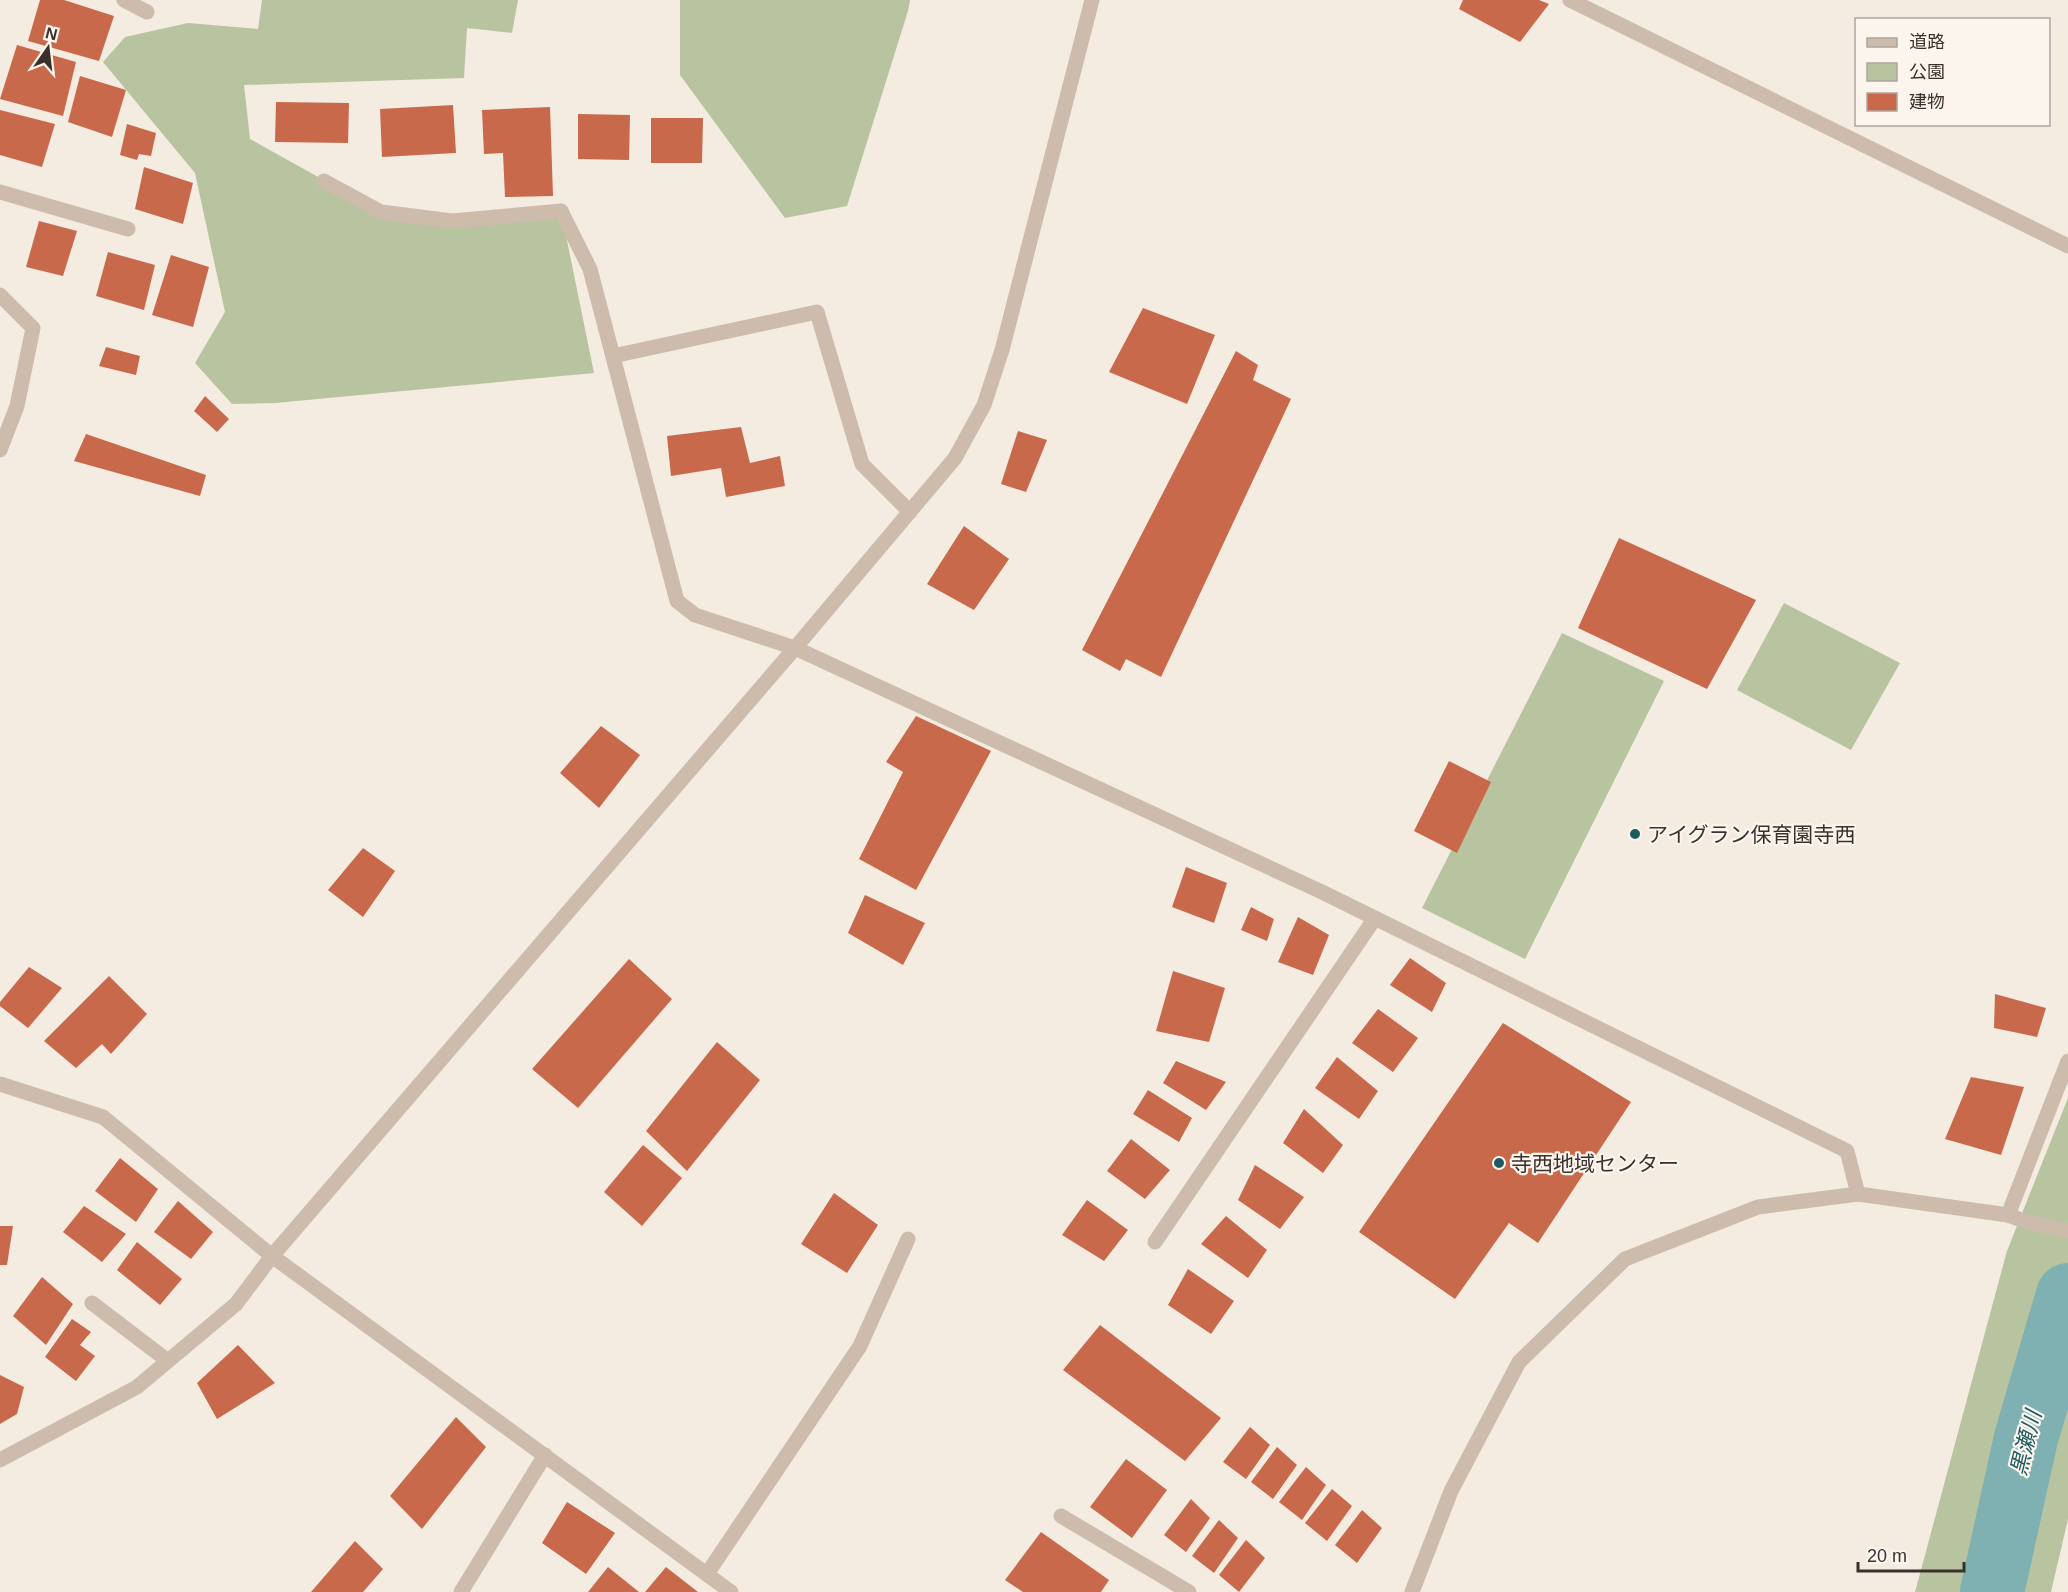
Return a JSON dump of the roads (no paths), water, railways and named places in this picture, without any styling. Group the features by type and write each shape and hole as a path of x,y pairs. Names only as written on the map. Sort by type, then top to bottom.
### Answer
{"street":[{"path":"124,0 147,12"},
{"path":"0,1460 137,1387 236,1304 272,1256 956,458 984,405 1002,350 1092,0"},
{"path":"1570,0 2068,246"},
{"path":"324,181 381,212 452,221 561,211 590,269 677,601 695,615 795,648 1375,918 1847,1151 1858,1194"},
{"path":"0,192 128,229"},
{"path":"0,295 33,328 17,406 0,450"},
{"path":"613,356 817,312 862,464 909,512"},
{"path":"1155,1242 1375,918"},
{"path":"2008,1215 2068,1061"},
{"path":"0,1084 103,1117 272,1256 731,1592"},
{"path":"1412,1592 1451,1491 1519,1362 1625,1259 1758,1207 1858,1194 2008,1215 2068,1231"},
{"path":"707,1574 860,1346 908,1239"},
{"path":"92,1304 168,1361"},
{"path":"461,1592 545,1455"},
{"path":"1061,1516 1189,1592"}],"waterway":[{"name":"黒瀬川","path":"1992,1592 2026,1438 2068,1295"}],"place":[{"name":"アイグラン保育園寺西","path":"1635,834"},
{"name":"寺西地域センター","path":"1499,1163"}]}
